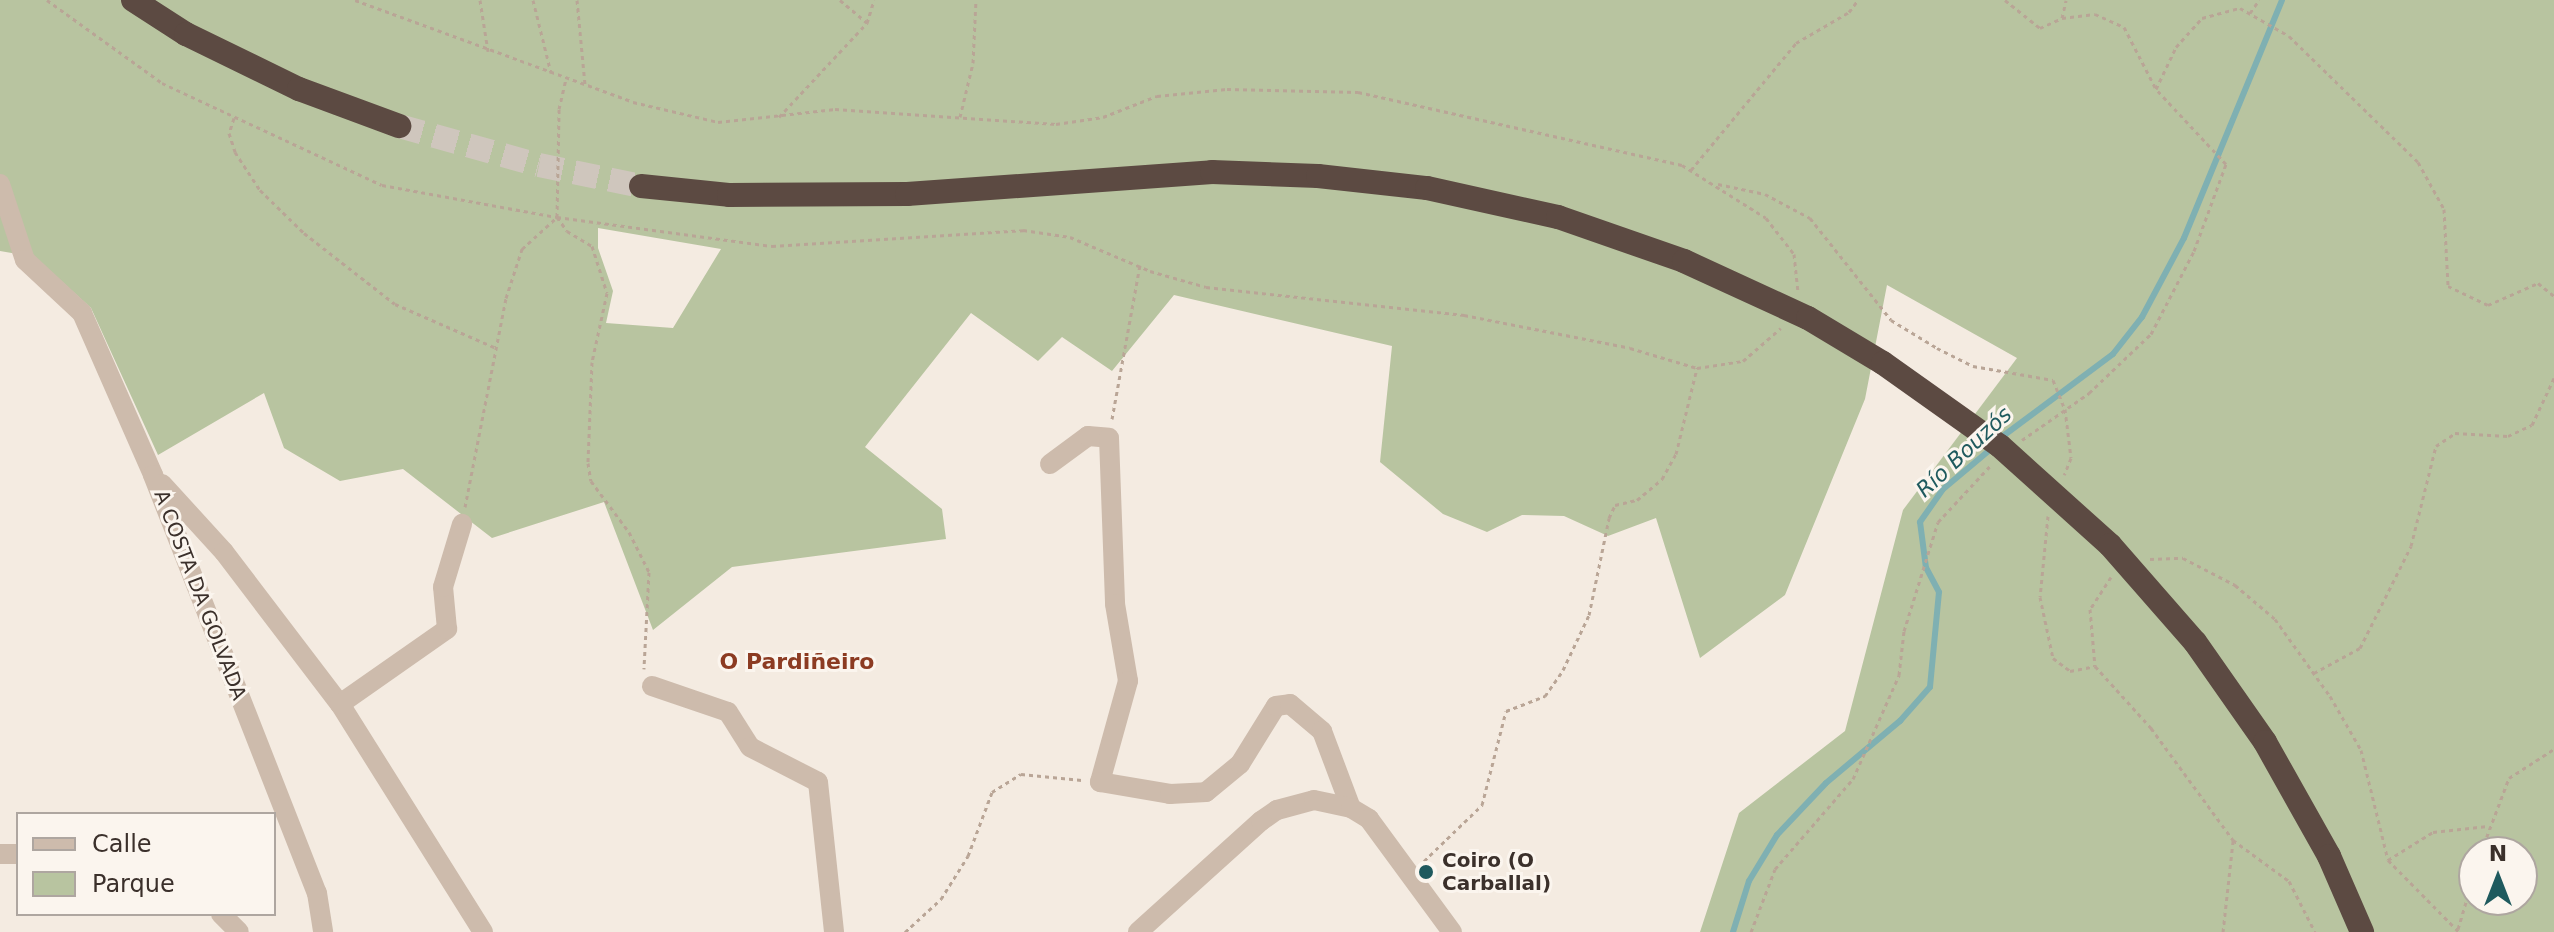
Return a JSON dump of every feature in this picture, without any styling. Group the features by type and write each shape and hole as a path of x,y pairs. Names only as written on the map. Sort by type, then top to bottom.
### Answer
{"highway":[{"path":"133,0 186,34 285,82 399,126"},
{"path":"641,186 729,195 907,194 1212,172 1318,176 1427,188 1543,214 1684,261 1808,318 1883,363 2000,446 2110,545 2195,642 2265,742 2329,856 2362,932"}],"street":[{"name":"A COSTA DA GOLVADA","path":"0,184 25,260 82,313 153,475 317,893 323,932"},
{"path":"1050,464 1088,436 1109,438 1115,604 1128,681 1100,782 1170,794 1206,792 1240,764 1276,706 1290,704 1322,731 1351,808"},
{"path":"153,475 224,552 340,704 483,932"},
{"path":"340,704 447,629 443,587 462,524"},
{"path":"652,686 728,712 750,747 818,782 834,932"},
{"path":"1138,932 1277,810 1314,800 1351,808 1369,819 1452,932"},
{"path":"223,916 239,932"}],"path":[{"path":"355,0 585,85 718,122 835,109 960,117 973,63 976,0"},
{"path":"480,0 488,51"},
{"path":"533,0 551,73"},
{"path":"577,0 585,85"},
{"path":"840,0 867,23"},
{"path":"779,117 867,23 874,0"},
{"path":"1691,170 1796,43 1849,12 1858,0"},
{"path":"2005,0 2040,28 2062,18 2095,14 2124,27 2156,89 2226,164 2194,251 2151,334 2125,362 2013,447"},
{"path":"2062,18 2066,0"},
{"path":"2250,14 2259,0"},
{"path":"2156,89 2176,47 2202,18 2240,8 2289,36 2418,162 2444,209 2448,286 2488,305 2538,283 2554,296"},
{"path":"566,78 559,109 557,217 567,231 592,246 607,293 592,362 588,463 591,481 629,532 649,572 642,678 652,686"},
{"path":"235,116 229,133 235,152 260,190 304,233 395,304 496,348"},
{"path":"1716,183 1765,194 1810,218 1891,320 1973,366 2053,380 2065,409 2071,458 2061,484"},
{"path":"462,524 496,348 522,249 557,217"},
{"path":"1109,438 1140,265"},
{"path":"1409,874 1482,805 1506,711 1545,696 1563,670 1589,615 1609,518 1615,505 1637,500 1662,479 1676,454 1697,368"},
{"path":"2314,673 2360,648 2411,546 2436,446 2455,433 2508,436 2532,425 2554,378"},
{"path":"1751,932 1775,869 1853,779 1899,675 1904,631 1938,522 1992,464"},
{"path":"2051,509 2042,553 2045,632 2053,658 2070,671 2095,666"},
{"path":"2485,836 2509,778 2554,749"},
{"path":"905,932 941,899 968,856 992,792 1021,774 1100,782"},
{"path":"2388,860 2433,832 2488,826"},
{"path":"2223,932 2233,840"},
{"path":"2458,929 2462,916"}],"green space":[{"path":"0,0 2554,0 2554,932 1700,932 1739,813 1845,731 1903,510 2017,358 1887,285 1865,399 1785,595 1700,658 1656,518 1608,536 1564,516 1522,515 1487,532 1443,514 1380,462 1392,346 1174,295 1112,371 1062,337 1038,361 971,313 865,447 942,509 946,539 732,567 653,630 604,502 492,538 403,469 340,481 284,448 264,393 158,455 91,308 35,257 0,251","holes":["598,228 721,249 673,328 606,323 613,291 598,248"]}],"waterway":[{"name":"Río Bouzós","path":"1999,439 2113,354 2142,317 2184,238 2282,0"},
{"name":"Río Bouzós","path":"1733,932 1749,881 1777,835 1826,783 1900,721 1930,687 1939,592 1926,568 1920,522 1942,490 1992,448"}],"tunnel":[{"path":"399,126 539,165 641,186"}],"place":[{"name":"Coiro (O Carballal)","path":"1426,872"}],"district":[{"name":"O Pardiñeiro","path":"797,662"}]}
